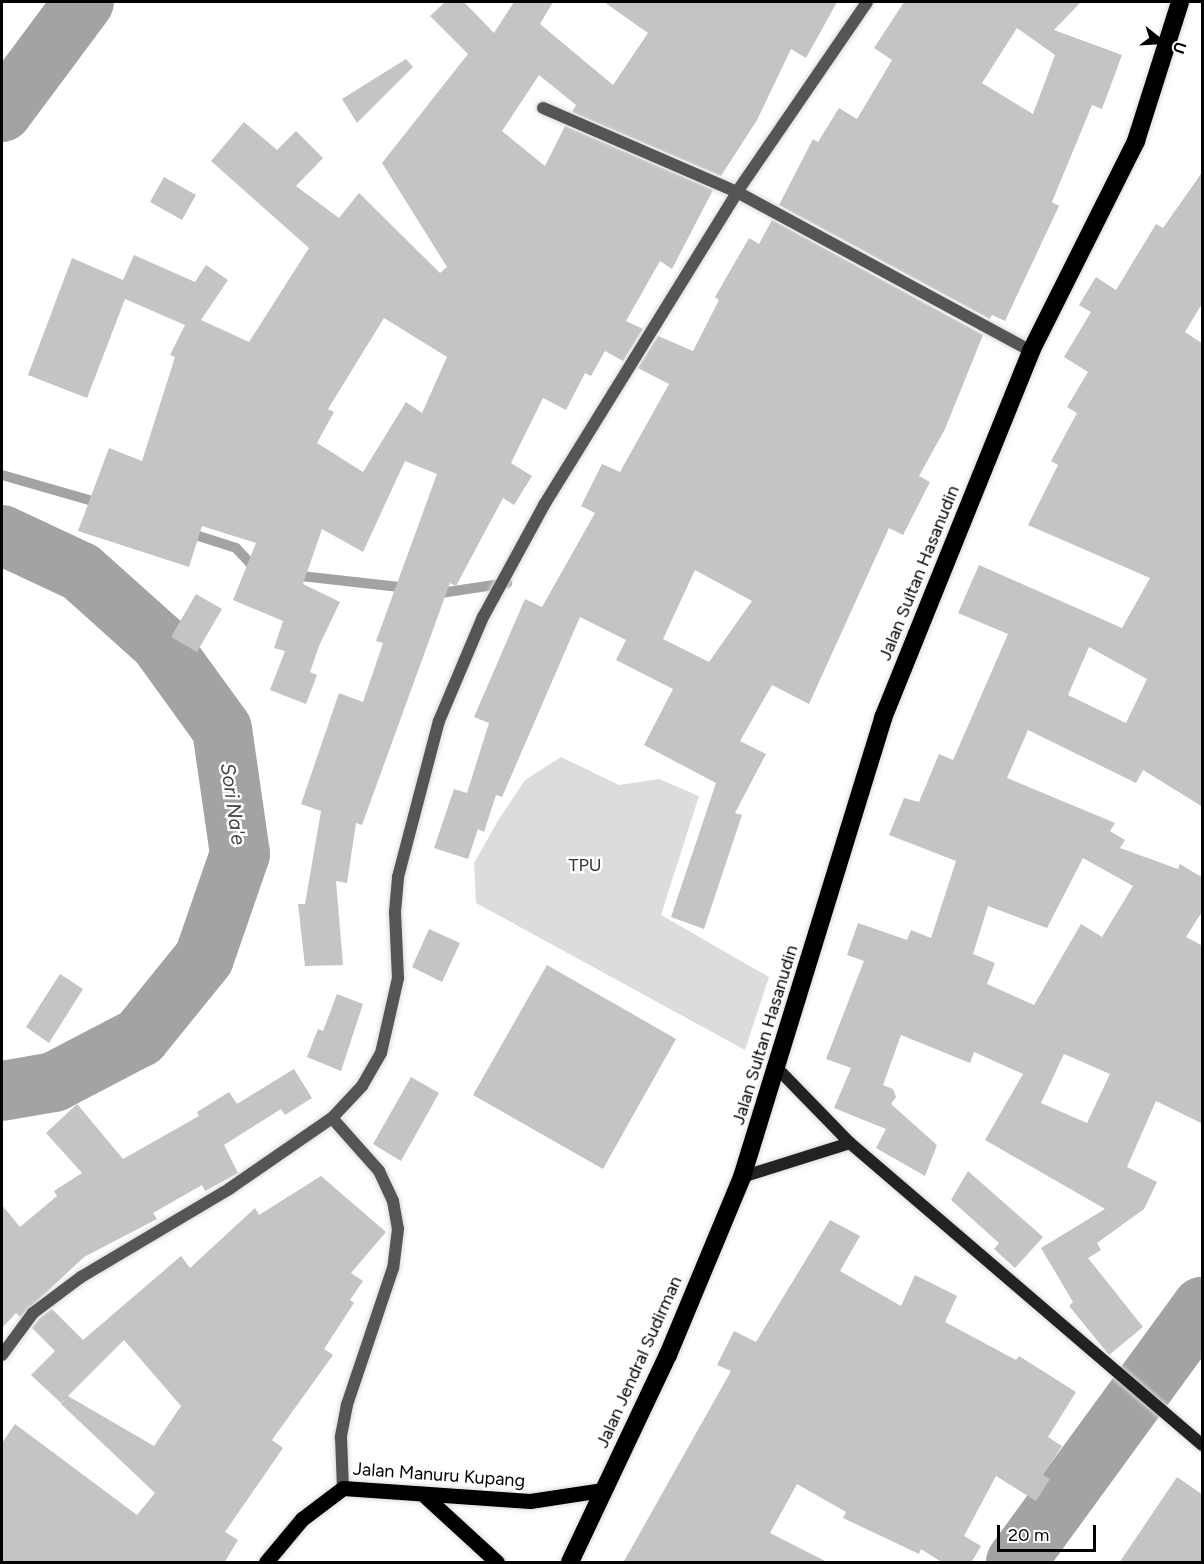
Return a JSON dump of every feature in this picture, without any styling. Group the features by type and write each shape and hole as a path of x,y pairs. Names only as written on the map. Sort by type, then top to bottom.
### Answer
{"highway":[{"name":"Jalan Sultan Hasanudin","path":"742,1177 778,1068 883,718 1031,351 1136,141 1180,2"},
{"name":"Jalan Jendral Sudirman","path":"570,1563 668,1355 742,1177"}],"main road":[{"path":"778,1068 850,1143 1102,1361 1203,1445"},
{"path":"742,1177 850,1143"},
{"name":"Jalan Manuru Kupang","path":"266,1563 302,1519 342,1488 426,1497 530,1500 603,1490"},
{"path":"426,1497 497,1563"}],"street":[{"path":"2,1355 33,1313 81,1277 229,1189 332,1118 362,1086 381,1053 398,978 394,912 398,877 440,721 483,617 544,505 737,192 867,2"},
{"path":"543,108 737,192 1031,351"},
{"path":"332,1118 379,1170 393,1201 398,1229 393,1268 347,1405 341,1437 342,1488"}],"green space":[{"name":"TPU","path":"561,757 619,785 659,779 699,796 661,915 769,977 745,1050 476,903 474,863 499,819 525,780"}],"building":[{"path":"445,2 464,2 494,33 514,2 553,2 540,24 613,85 648,33 604,2 837,2 806,58 791,49 757,120 721,176 572,112 576,105 539,75 502,131 545,166 565,126 713,190 672,269 660,261 626,321 643,329 623,361 605,351 591,376 585,373 566,410 543,398 511,463 532,476 514,505 503,498 456,586 450,583 362,825 356,823 347,883 336,881 343,965 305,966 298,904 305,904 321,811 301,804 339,693 363,702 383,643 376,641 437,474 405,461 363,552 322,529 303,584 340,602 319,646 310,672 317,675 306,704 270,690 285,651 274,648 283,621 233,600 256,543 202,526 189,567 78,531 109,448 142,461 175,357 170,355 185,325 125,299 87,398 28,375 72,258 123,280 134,255 195,282 206,265 228,280 201,320 249,342 309,248 211,161 244,122 277,150 296,131 323,158 296,186 339,218 359,193 440,273 447,267 382,163 468,54 430,16","holes":["384,318 447,357 422,413 406,402 363,472 317,443 334,412 328,409"]},
{"path":"904,2 1081,2 1054,30 1122,55 1102,109 1092,105 1052,202 1059,206 1005,321 992,315 990,319 779,205 813,139 818,142 839,108 857,119 892,60 874,48","holes":["1017,28 1055,55 1033,114 982,83"]},
{"path":"406,59 413,67 357,123 342,99"},
{"path":"1203,171 1203,302 1185,332 1203,344 1203,807 1143,770 1136,783 1028,730 1007,778 1115,823 1110,831 1125,840 1120,848 1178,869 1180,864 1203,878 1203,910 1186,937 1203,946 1203,1124 1156,1101 1127,1167 1157,1182 1144,1209 1097,1243 1101,1250 1088,1258 1143,1327 1109,1355 1069,1306 1073,1302 1041,1248 1105,1209 985,1140 1023,1074 974,1052 970,1063 901,1035 883,1085 893,1089 896,1097 891,1104 937,1145 925,1176 876,1148 886,1129 834,1108 851,1068 826,1059 864,961 847,955 858,923 907,940 911,930 931,938 956,861 889,835 904,798 919,802 939,754 953,760 1008,634 958,613 979,565 1122,628 1150,578 1028,525 1058,465 1051,461 1077,413 1067,407 1088,372 1064,357 1091,312 1079,305 1096,277 1116,290 1156,224 1163,228","holes":["1089,647 1147,679 1126,723 1068,695","1083,858 1133,886 1102,937 1081,924 1034,1005 987,984 995,963 973,954 988,906 1047,928","1064,1054 1110,1074 1087,1123 1041,1103"]},
{"path":"164,177 196,195 182,220 150,202"},
{"path":"772,220 983,335 945,429 919,476 930,482 903,535 889,528 809,704 772,685 740,741 766,754 735,813 742,815 704,929 671,917 716,783 644,745 673,689 616,660 626,640 580,617 502,797 496,795 484,832 478,829 468,859 434,848 454,789 467,793 489,723 474,717 525,599 542,607 595,513 581,506 602,464 620,472 669,384 638,368 658,336 693,351 719,300 715,297 749,238 759,244","holes":["695,570 752,601 709,662 663,639"]},
{"path":"196,594 222,609 197,652 171,637"},
{"path":"429,929 460,943 442,982 412,967"},
{"path":"547,965 676,1039 603,1169 473,1095"},
{"path":"60,974 83,989 49,1043 26,1027"},
{"path":"337,994 363,1004 341,1071 307,1057 318,1029 323,1031"},
{"path":"294,1069 312,1098 285,1115 281,1109 224,1145 238,1173 205,1191 202,1185 153,1213 157,1219 84,1257 20,1317 16,1313 2,1328 2,1205 20,1227 57,1196 54,1191 82,1173 46,1133 77,1104 123,1159 199,1116 197,1112 229,1092 237,1104"},
{"path":"411,1077 439,1093 401,1161 373,1144"},
{"path":"968,1171 1043,1237 1015,1268 994,1249 999,1243 951,1200"},
{"path":"321,1176 386,1232 351,1273 363,1281 350,1300 354,1303 324,1349 333,1355 272,1440 283,1448 225,1532 238,1540 224,1563 2,1563 2,1443 15,1424 137,1515 155,1493 61,1404 65,1399 61,1403 31,1375 55,1351 32,1328 52,1309 83,1340 181,1256 190,1268 255,1208 259,1215","holes":["124,1340 181,1406 154,1446 68,1396"]},
{"path":"830,1220 860,1236 840,1271 901,1306 915,1275 957,1296 945,1322 1016,1360 1019,1356 1076,1392 1048,1437 1062,1446 1043,1475 1050,1479 1036,1501 996,1476 964,1536 981,1546 971,1563 943,1563 921,1549 919,1554 843,1518 846,1512 797,1484 770,1533 829,1563 623,1563 731,1371 717,1365 734,1331 756,1342"},
{"path":"1177,1477 1203,1495 1203,1563 1119,1563"}],"waterway":[{"name":"Sori Na'e","path":"2,112 84,2"},
{"path":"2,475 103,504"},
{"path":"186,532 236,548 250,563 260,566"},
{"name":"Sori Na'e","path":"2,535 81,572 159,642 222,729 240,854 204,958 140,1037 54,1082 2,1091"},
{"path":"292,575 408,588"},
{"path":"434,594 507,583"},
{"path":"1016,1562 1202,1307"}]}
